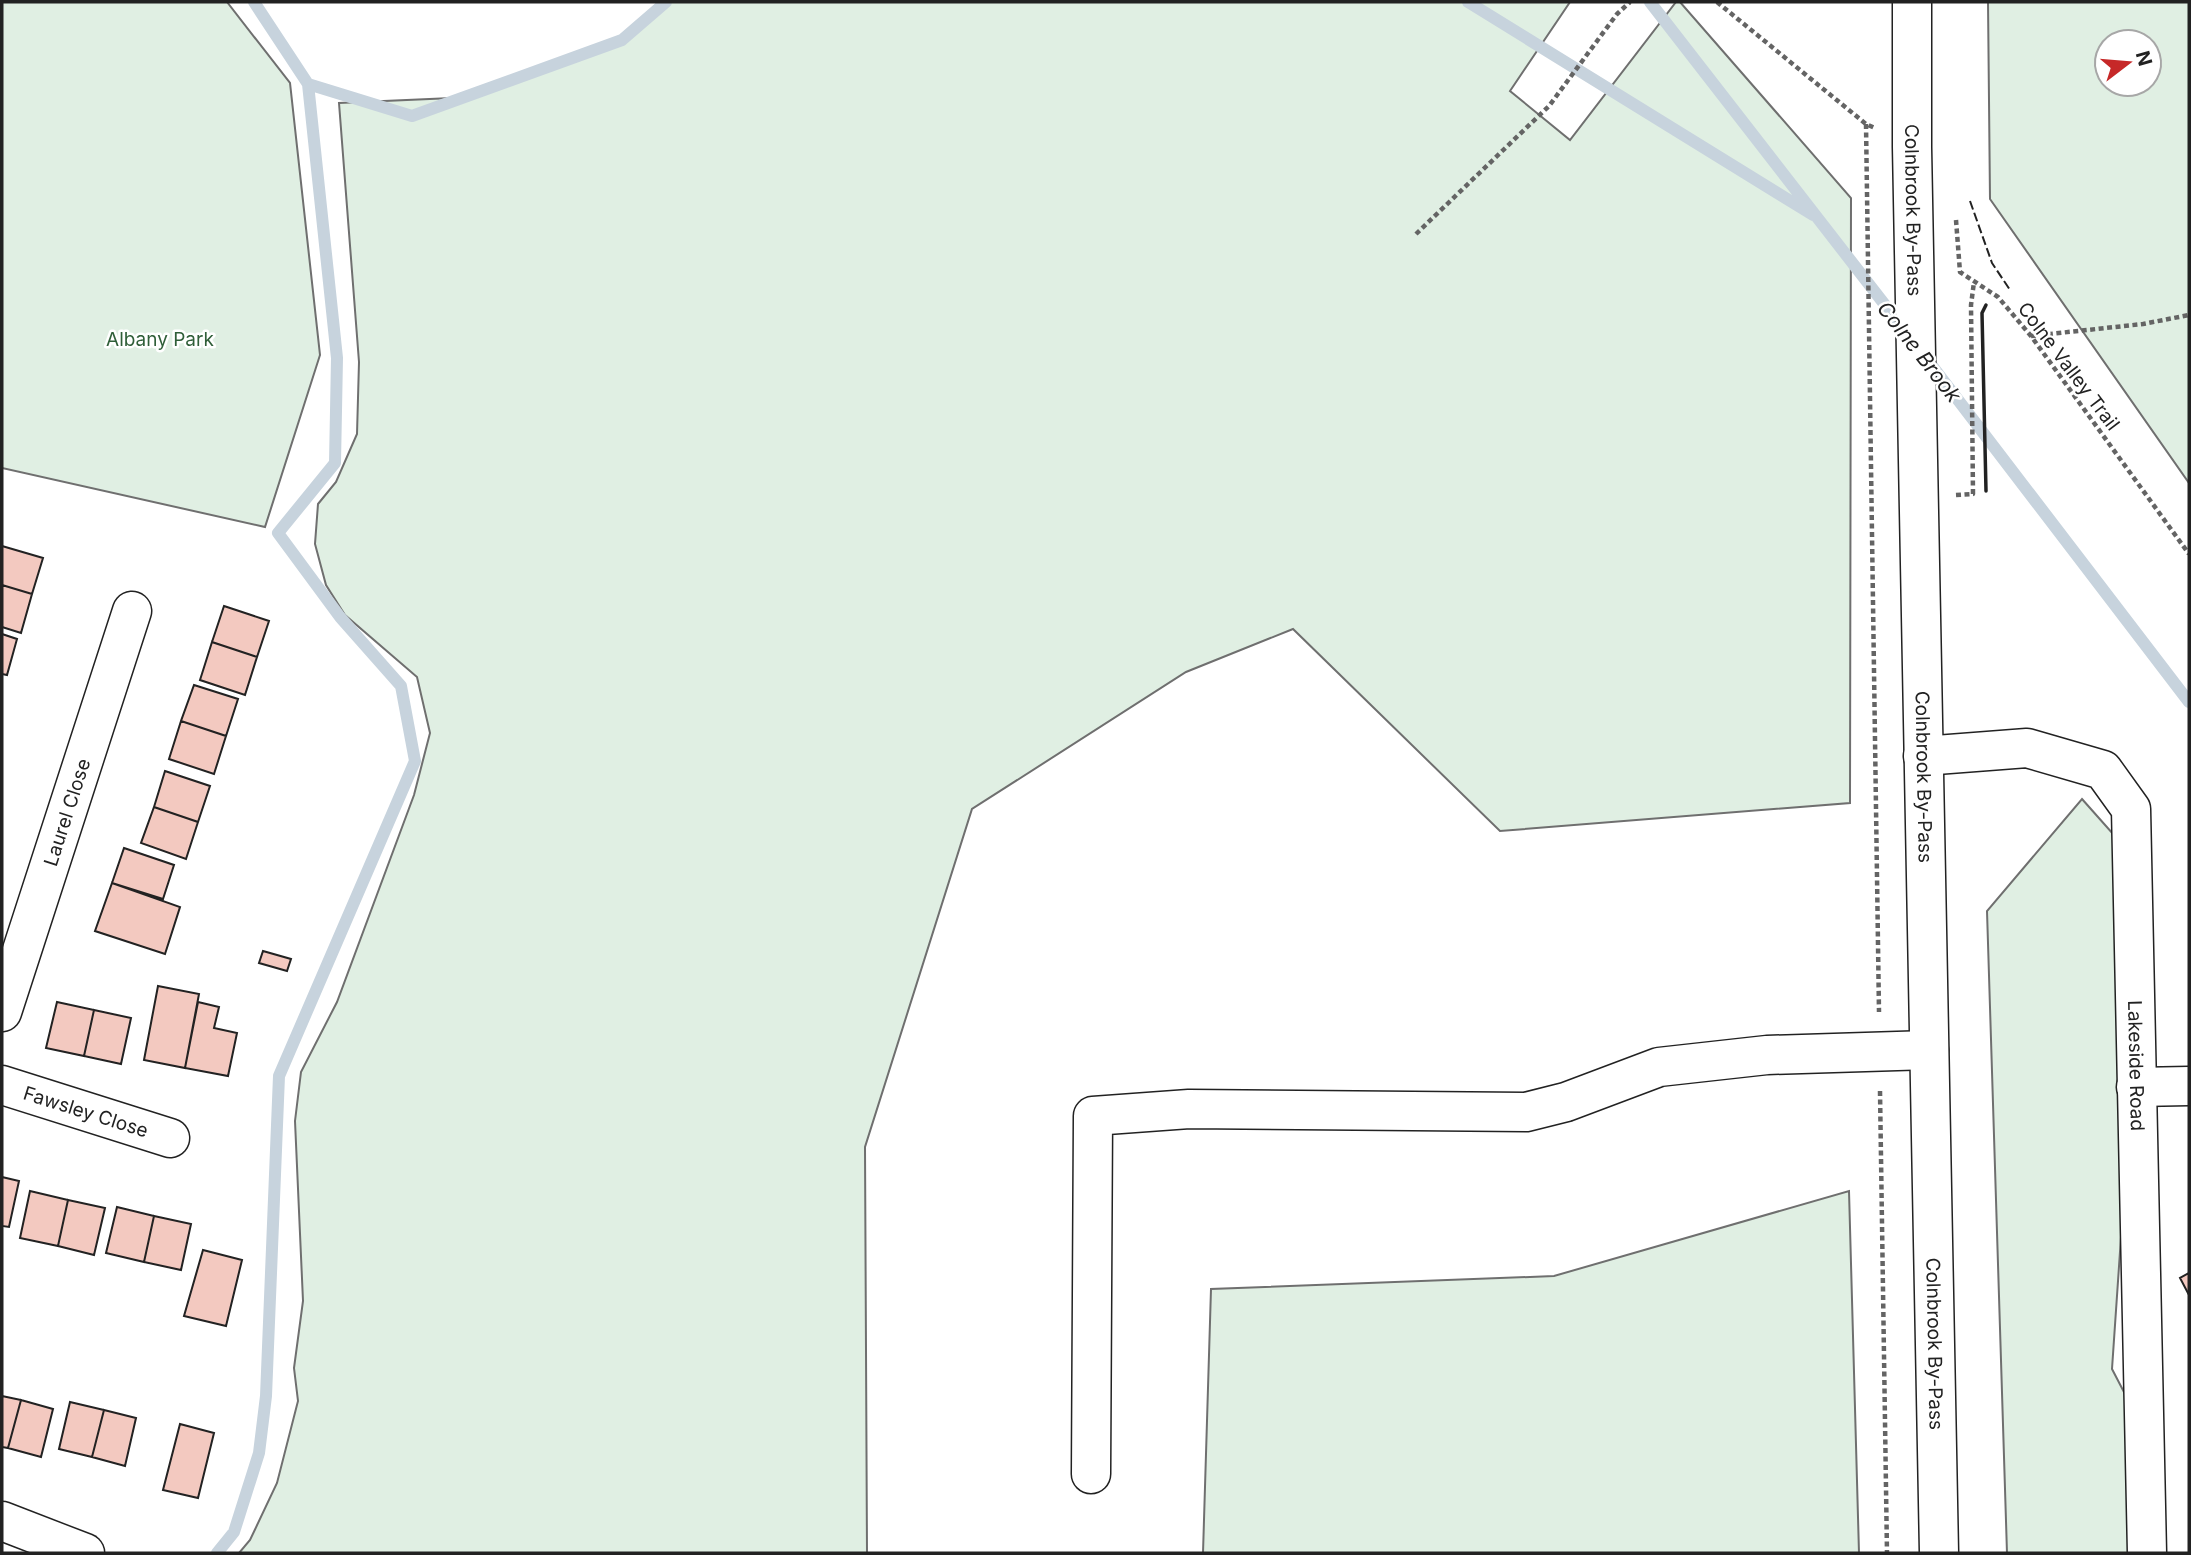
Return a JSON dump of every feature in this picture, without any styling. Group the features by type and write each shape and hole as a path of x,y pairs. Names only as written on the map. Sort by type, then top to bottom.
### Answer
{"main road":[{"name":"Colnbrook By-Pass","path":"1912,2 1912,148 1939,1553"},
{"name":"Laurel Close","path":"2,1012 132,611"},
{"name":"Lakeside Road","path":"1923,755 2027,748 2103,770 2131,809 2147,1553"},
{"path":"1091,1474 1093,1116 1189,1109 1526,1112 1566,1102 1659,1067 1767,1055 1929,1050"},
{"name":"Fawsley Close","path":"2,1085 170,1138"},
{"path":"2136,1087 2189,1086"},
{"path":"2,1521 85,1553"}],"path":[{"path":"1416,234 1549,106 1617,14 1630,2"},
{"path":"1717,2 1866,124 1912,148"},
{"path":"1866,124 1887,1553"},
{"name":"Colne Valley Trail","path":"1955,217 1960,272 1998,296 2031,336 2189,554"},
{"path":"1973,494 1971,305 1974,281"},
{"path":"2031,336 2143,324 2189,315"}],"green space":[{"name":"Albany Park","path":"2,2 227,2 290,83 320,355 265,527 2,468"},
{"path":"659,2 1570,2 1510,91 1570,140 1676,2 1680,2 1851,198 1850,803 1500,831 1293,629 1186,672 972,809 865,1147 867,1553 239,1553 250,1540 277,1483 298,1401 294,1368 303,1301 295,1121 301,1072 337,1002 414,795 430,733 417,677 345,615 326,585 315,544 318,504 336,482 357,434 359,362 339,103 475,97 619,40"},
{"path":"1988,2 2189,2 2189,483 1990,199"},
{"path":"2082,799 2146,871 2112,1369 2152,1446 2155,1553 2007,1553 1987,911"},
{"path":"1849,1191 1859,1553 1203,1553 1211,1289 1554,1276"}],"building":[{"path":"2,546 43,558 32,594 2,585"},
{"path":"2,585 32,594 21,633 2,627"},
{"path":"224,606 269,621 257,657 212,642"},
{"path":"2,634 17,639 7,675 2,674"},
{"path":"212,642 257,657 245,695 200,680"},
{"path":"194,685 238,699 226,736 181,721"},
{"path":"181,721 226,736 214,774 169,759"},
{"path":"165,771 210,786 198,822 154,807"},
{"path":"154,807 198,822 186,859 141,843"},
{"path":"124,848 174,865 163,899 112,883"},
{"path":"112,883 180,907 165,954 95,931"},
{"path":"263,951 291,959 287,971 259,963"},
{"path":"158,986 199,994 185,1068 144,1060"},
{"path":"57,1002 94,1010 84,1056 46,1048"},
{"path":"198,1002 219,1007 214,1028 237,1033 228,1076 185,1068"},
{"path":"94,1010 131,1018 121,1064 84,1056"},
{"path":"2,1177 19,1181 9,1227 2,1226"},
{"path":"30,1191 68,1200 58,1246 20,1238"},
{"path":"68,1200 105,1208 94,1255 58,1246"},
{"path":"117,1207 154,1216 144,1262 106,1253"},
{"path":"154,1216 191,1224 181,1270 144,1262"},
{"path":"203,1250 242,1260 226,1326 184,1316"},
{"path":"2189,1273 2189,1295 2180,1278"},
{"path":"2,1396 21,1400 8,1448 2,1447"},
{"path":"21,1400 53,1409 41,1457 8,1448"},
{"path":"70,1402 104,1410 92,1457 59,1449"},
{"path":"104,1410 136,1418 125,1466 92,1457"},
{"path":"180,1424 214,1433 198,1498 163,1490"}],"waterway":[{"path":"217,1553 234,1532 259,1453 266,1396 279,1076 415,761 401,686 340,617 278,533 335,463 337,358 308,84 254,2"},
{"path":"308,84 412,116 622,40 666,2"},
{"path":"1468,2 1813,215"},
{"name":"Colne Brook","path":"1650,2 1906,332"},
{"name":"Colne Brook","path":"1926,358 2189,702"}],"fence":[{"path":"1970,201 1992,263 2010,290"}],"wall":[{"path":"1986,305 1982,313 1986,491"}]}
